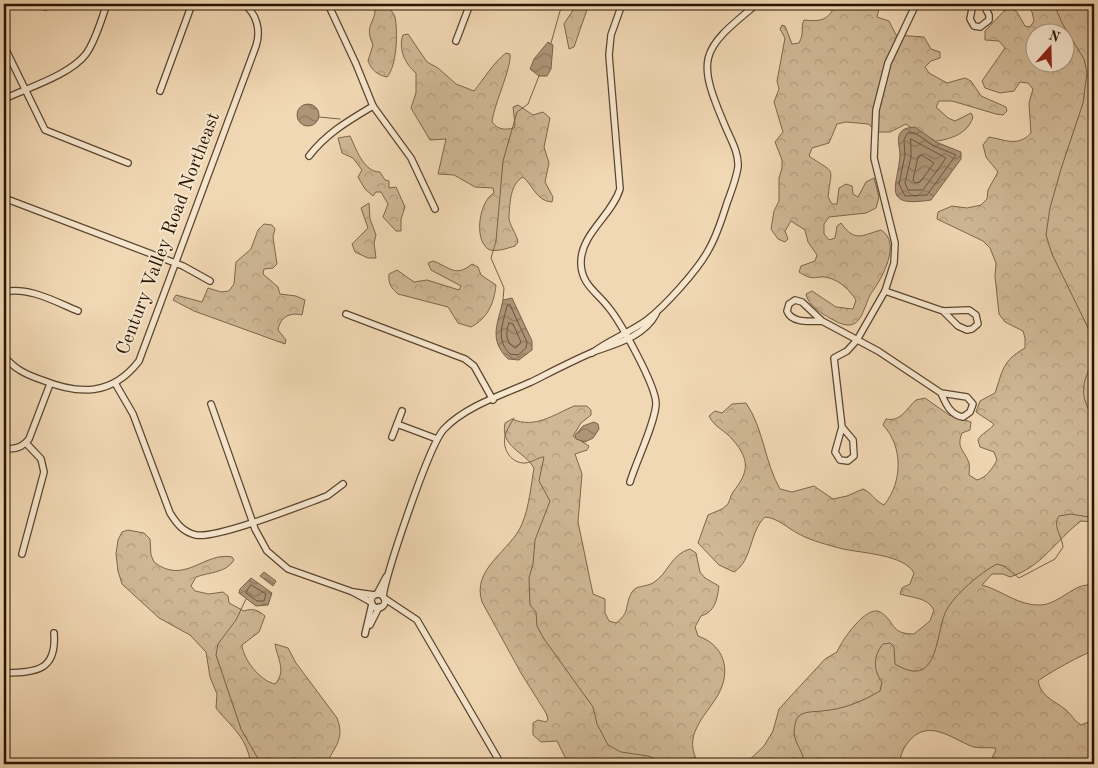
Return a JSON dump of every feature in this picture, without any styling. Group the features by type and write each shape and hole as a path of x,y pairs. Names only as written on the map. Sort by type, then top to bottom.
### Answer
{"street":[{"path":"4,99 69,69 82,59 92,44 107,4"},
{"path":"160,92 192,4"},
{"name":"Century Valley Road Northeast","path":"4,356 19,370 64,389 81,391 98,389 115,383 134,368 142,355 177,264 258,40 256,22 244,4"},
{"path":"328,4 373,106 411,158 435,210"},
{"path":"456,42 470,4"},
{"path":"622,4 612,35 609,55 620,188 616,201 587,240 581,266 587,285 610,309 626,336 650,384 656,402 654,414 630,482"},
{"path":"380,596 372,603 366,631 381,607 380,596 437,439 461,415 592,353 604,343 626,336 659,310 706,255 735,182 737,156 712,95 707,63 711,48 720,35 757,4"},
{"path":"842,427 854,445 854,456 848,461 840,460 835,452 842,427 834,358 847,350 857,340 884,291 894,263 895,243 874,158 876,110 888,63 916,4"},
{"path":"973,4 970,19 974,26 980,27 984,26 989,20 989,15 983,4"},
{"path":"4,46 46,130 128,163"},
{"path":"309,156 323,139 337,127 373,106"},
{"path":"4,198 191,269 210,281"},
{"path":"4,292 18,291 30,293 78,311"},
{"path":"884,291 943,311 969,310 976,315 978,324 972,329 963,329 943,311"},
{"path":"822,321 804,321 793,318 787,311 789,304 795,300 802,302 822,321 857,340 942,393 963,395 971,400 972,407 967,416 955,415 945,402 942,393"},
{"path":"346,314 465,359 474,366 493,400"},
{"path":"115,383 133,414 170,513 177,525 194,535 207,536 327,496 343,484"},
{"path":"4,448 14,449 26,443 32,434 50,384"},
{"path":"211,404 252,521 262,543 275,559 296,572 353,592 381,607 401,609"},
{"path":"392,437 402,411"},
{"path":"397,424 437,439"},
{"path":"22,554 44,472 41,459 26,443"},
{"path":"353,592 380,596 417,620 501,764"},
{"path":"4,673 31,671 45,666 54,653 54,633"}],"green space":[{"path":"28,4 56,4 46,11"},
{"path":"375,4 387,4 395,17 395,57 387,77 376,72 368,61 373,45 369,32 374,16"},
{"path":"577,4 589,4 574,47 569,49 564,24"},
{"path":"835,4 880,4 877,17 889,21 896,35 924,37 931,49 940,52 940,58 931,61 925,67 929,73 947,83 965,78 971,81 981,96 1006,107 1007,111 1003,115 996,114 952,101 939,101 936,107 948,118 955,121 971,113 973,117 966,129 956,136 930,142 906,124 890,132 879,132 868,124 846,122 837,124 829,143 812,148 809,156 830,171 831,179 828,197 832,204 837,204 839,188 846,184 852,186 853,194 858,197 866,182 874,178 879,197 876,208 866,213 829,217 824,224 824,234 829,240 835,238 837,226 841,223 850,233 859,236 881,230 887,236 890,243 888,261 881,278 857,322 848,325 838,323 823,314 808,300 806,294 812,291 836,307 853,309 856,300 848,290 833,279 825,277 812,278 799,272 801,266 815,261 817,255 808,242 805,230 791,221 785,231 788,239 785,242 778,239 771,229 774,211 779,201 779,178 782,168 782,160 775,142 783,132 774,102 779,89 777,81 785,38 780,29 782,25 785,26 792,44 799,43 804,20 815,21 824,19 830,14"},
{"path":"1025,4 1094,4 1094,522 1081,521 1040,560 1021,573 1010,577 1003,574 992,574 982,585 1025,603 1040,605 1055,601 1081,586 1094,584 1094,651 1066,664 1038,681 1045,695 1066,710 1081,725 1094,720 1094,754 1089,759 1089,764 989,764 996,750 995,748 974,747 940,732 925,731 917,734 906,745 900,764 745,764 764,746 773,731 779,709 825,659 837,652 849,632 868,613 880,612 900,632 914,634 930,621 934,610 923,600 900,594 902,588 910,584 914,573 902,562 815,541 770,518 765,517 760,523 745,560 740,567 734,572 719,565 698,543 708,515 727,505 742,479 745,461 739,447 709,416 715,411 722,413 732,404 746,403 757,423 770,467 780,489 792,492 814,486 833,499 847,496 863,489 884,505 895,486 898,464 894,443 883,425 886,419 896,419 916,400 925,398 949,415 971,422 970,430 962,433 960,438 961,449 969,463 969,475 977,480 984,477 991,469 997,460 994,452 980,447 978,440 994,424 976,412 980,401 995,393 1004,367 1012,357 1025,348 1025,338 1023,331 1005,322 999,314 995,276 996,263 990,248 983,241 937,219 938,212 952,206 967,208 981,205 987,199 988,190 998,172 986,157 983,145 989,137 1016,141 1031,133 1029,103 1033,89 1028,83 1020,82 1014,91 1000,93 985,88 982,81 1005,48 999,41 985,40 985,31 1004,11 1011,8 1017,12 1026,26 1026,72 1076,72 1076,22 1034,21 1032,12"},
{"path":"408,34 427,62 438,68 456,84 474,91 497,61 506,53 510,54 508,68 492,122 497,127 502,129 514,128 513,107 518,105 533,115 543,112 550,118 544,147 549,163 545,182 553,197 552,202 538,196 523,177 515,184 509,216 518,242 515,246 501,250 491,250 483,244 480,220 485,203 494,193 493,188 475,187 454,175 438,174 446,139 430,140 411,108 416,93 416,73 406,61 401,46 403,35"},
{"path":"350,136 365,164 374,171 380,172 385,180 389,181 389,188 396,187 405,207 401,219 401,231 396,231 383,217 388,204 381,192 376,192 373,196 365,189 358,177 362,170 353,158 342,153 338,138"},
{"path":"369,203 370,219 376,235 374,243 376,258 368,258 355,252 352,244 368,228 361,208"},
{"path":"264,224 272,225 275,229 273,237 277,264 273,268 264,269 263,274 278,287 280,294 296,296 305,300 302,315 293,314 286,316 279,326 278,330 286,340 285,344 194,311 173,300 176,295 202,302 208,288 221,292 229,291 234,284 236,262 251,249 258,230"},
{"path":"433,261 457,271 472,264 478,267 481,275 496,285 494,298 486,315 471,327 458,323 448,307 398,294 392,287 389,274 397,270 414,282 427,280 459,290 461,286 431,270 428,263"},
{"path":"574,406 587,406 591,410 591,415 581,423 573,436 589,446 587,450 575,454 582,474 578,522 593,594 605,599 605,613 609,621 616,623 621,619 626,612 634,590 653,583 678,555 690,549 696,553 700,572 705,578 719,586 714,605 709,612 701,616 695,627 698,636 707,640 719,652 725,668 722,686 718,695 697,727 694,736 694,754 699,764 553,764 555,761 563,762 565,757 557,741 541,742 533,735 533,723 538,720 546,722 548,719 546,713 521,673 482,602 480,590 482,579 487,569 517,534 522,524 528,504 534,468 509,443 504,431 505,423 512,419 520,422 536,422"},
{"path":"128,530 144,533 150,539 151,555 154,562 165,568 185,569 222,556 232,557 234,560 227,567 217,572 196,577 191,586 195,591 209,594 223,592 228,596 229,603 244,611 255,610 265,616 259,632 242,645 245,657 258,674 275,684 279,679 281,669 275,644 288,648 296,663 337,718 340,731 338,742 326,764 251,764 246,746 216,708 217,694 210,677 206,652 190,635 159,618 122,584 116,554 118,540 122,532"}],"water":[{"path":"548,42 553,45 551,69 547,76 539,76 530,69 534,59"},
{"path":"308,104 316,107 319,115 316,123 308,126 300,123 297,115 300,107"},
{"path":"915,127 936,142 961,152 961,159 931,200 915,202 904,201 898,197 895,185 900,155 899,137 904,129"},
{"path":"512,298 532,341 532,350 519,360 508,359 498,345 496,338 497,324 503,300"},
{"path":"594,422 598,424 599,429 593,438 585,442 576,439 575,435 583,426"},
{"path":"264,572 276,581 273,586 260,576"},
{"path":"251,578 272,593 268,605 256,606 239,593 240,589"}],"waterway":[{"path":"551,43 562,4"},
{"path":"1054,4 1062,23 1084,59 1087,73 1083,103 1050,208 1046,235 1052,254 1094,340"},
{"path":"503,300 504,288 491,258 496,241 503,161 517,112 528,104 539,76"},
{"path":"319,117 340,119"},
{"path":"1094,361 1084,383 1084,396 1094,418"},
{"path":"514,418 505,436 506,451 512,458 521,463 544,457 539,481 550,501 535,540 533,564 529,578 530,605 536,612 537,626 544,639 593,707 597,724 608,745 621,752 648,756 670,764"},
{"path":"804,764 803,756 794,736 796,721 801,714 845,707 880,691 882,682 877,673 875,663 877,653 883,644 890,643 894,647 895,664 909,670 920,670 928,665 933,656 946,611 955,598 969,584 983,572 997,564 1004,566 1019,578 1055,559 1063,547 1057,527 1059,516 1071,514 1094,518"},
{"path":"246,599 236,620 218,644 216,655 241,729 261,764"}]}
